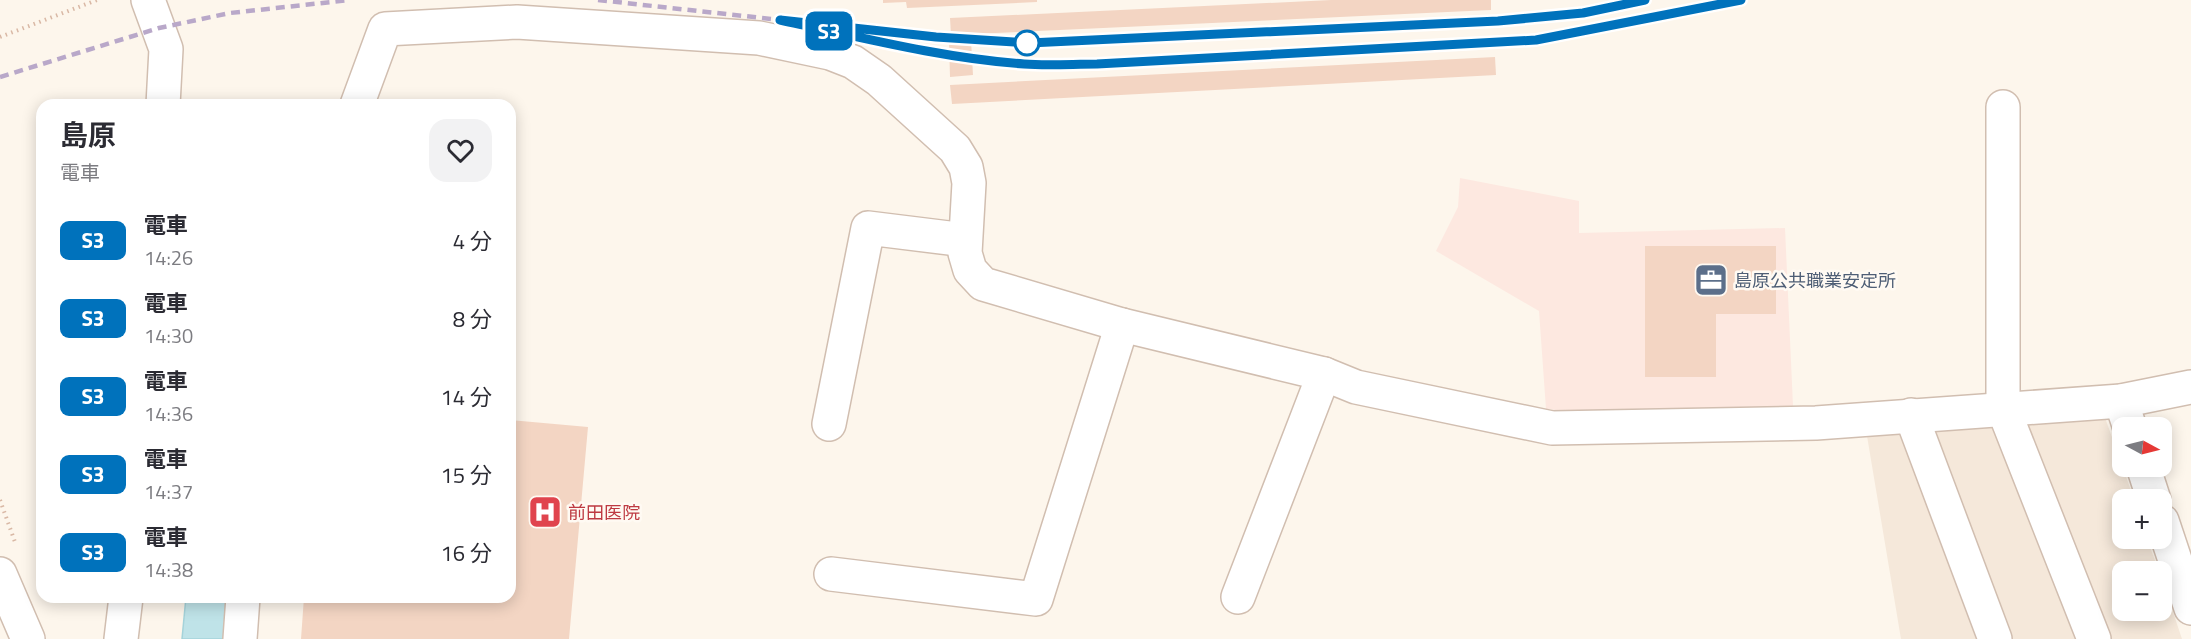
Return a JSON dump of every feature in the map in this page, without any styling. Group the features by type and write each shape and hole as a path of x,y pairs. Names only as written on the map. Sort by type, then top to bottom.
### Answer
{"street":[{"path":"148,0 166,49 164,99"},
{"path":"359,99 385,29 517,22 759,38 830,53 853,62 879,80 955,149 966,166 969,183 965,253 970,270 983,284 1122,325 1324,375 1356,387 1552,428 1816,423 2004,408 2125,414 2191,387"},
{"path":"2003,107 2004,408 2094,639"},
{"path":"829,424 868,228 966,240"},
{"path":"831,574 1036,599 1122,325"},
{"path":"1238,597 1324,375"},
{"path":"1911,415 1995,639"},
{"path":"2171,549 2191,608"},
{"path":"0,574 27,639"},
{"path":"120,639 125,603"},
{"path":"240,639 243,603"}],"path":[{"path":"0,38 97,0"}],"shaded area":[{"path":"1460,178 1579,201 1579,233 1785,228 1793,406 1587,413 1546,409 1539,311 1436,251 1458,207"},
{"path":"2103,412 2112,437 2112,477 2126,477 2130,489 2112,489 2112,549 2151,549 2155,561 2112,561 2112,621 2172,621 2172,609 2182,639 1901,639 1867,436"}],"water":[{"path":"185,603 227,603 224,639 182,639"}],"building":[{"path":"883,0 1037,0 1037,2 907,8 906,2 883,3"},
{"path":"1331,0 1491,0 1491,10 951,35 950,18"},
{"path":"971,40 973,75 950,77 949,41"},
{"path":"1495,57 1496,75 952,104 950,85"},
{"name":"島原公共職業安定所","path":"1645,246 1776,246 1776,314 1716,314 1716,377 1645,377"},
{"name":"前田医院","path":"516,421 588,427 569,639 301,639 304,603 516,603"}],"railway":[{"path":"0,77 159,28 230,13 350,0"},
{"path":"598,0 936,37 1029,43 1498,21 1583,13 1645,0"},
{"path":"848,35 982,61 1097,64 1536,40 1741,0"}],"train":[{"name":"S3","path":"1645,0 1583,13 1498,21 1029,43 936,37 780,20 936,53 988,61 1026,64 1097,64 1536,40 1741,0"}],"place":[{"name":"島原公共職業安定所","path":"1711,280"},
{"name":"前田医院","path":"545,512"}]}
